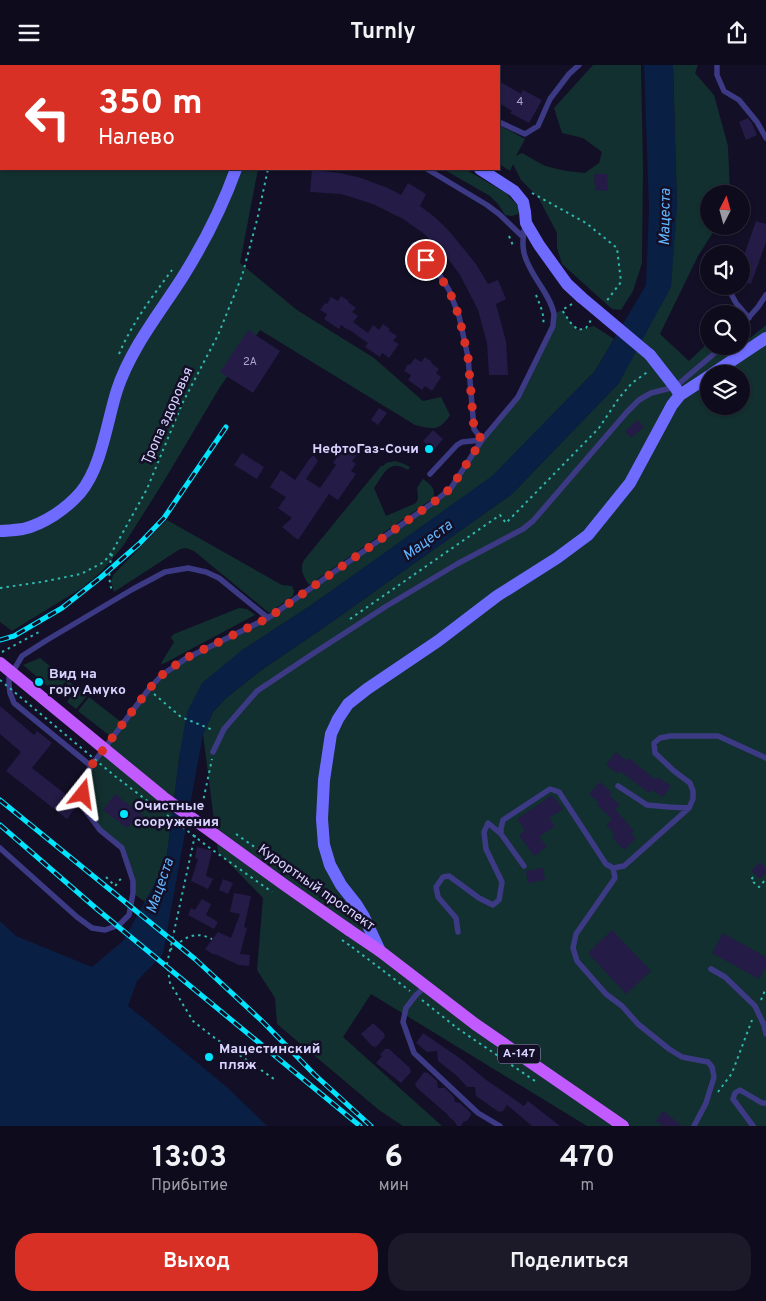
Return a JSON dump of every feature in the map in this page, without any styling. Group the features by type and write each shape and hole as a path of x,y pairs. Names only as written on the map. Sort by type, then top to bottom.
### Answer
{"main road":[{"name":"Курортный проспект","path":"3,659 163,797 380,951 475,1024 616,1124"}],"street":[{"path":"0,531 24,529 46,520 64,508 81,492 93,473 124,371 141,339 199,251 212,227 236,170"},
{"path":"482,170 514,191 523,202 526,212 526,223 539,245 578,300 649,361 678,391"},
{"path":"725,365 766,338"},
{"path":"380,951 364,917 341,885 330,865 324,845 322,819 324,780 331,734 338,719 348,704 367,689 438,641 497,596 557,558 588,535 630,483 678,391 700,380"}],"lane":[{"path":"500,122 525,134 538,126 550,99 569,73 579,65"},
{"path":"717,65 718,75 724,91 740,100 758,122 766,138"},
{"path":"758,122 766,119"},
{"path":"429,170 487,205 523,237"},
{"path":"0,848 92,928 105,930 119,925 129,915 133,881 122,848 100,830 86,811 83,794 84,781 91,766 149,689 162,675 184,659 268,618 434,502 451,488 482,440 518,397 553,326 554,314 550,303 534,277 524,253 523,237 526,223"},
{"path":"414,245 444,282 459,316 468,357 474,429 482,440"},
{"path":"750,317 766,295"},
{"path":"213,752 224,729 257,691 385,607 457,564 523,529 533,521 639,400 651,393 678,391 714,355"},
{"path":"430,474 457,445 462,442 482,440"},
{"path":"91,766 14,703 8,684 9,678 22,656 165,572 188,568 206,571 219,578 268,618"},
{"path":"501,834 504,820 550,789 559,792 606,864 613,868 624,866 689,808 693,799 690,783 655,753 654,743 660,738 718,735 766,758"},
{"path":"618,786 647,805 689,808"},
{"path":"458,932 456,918 438,897 436,887 443,877 449,876 479,899 492,905 499,900 502,882 486,849 484,831 488,823 501,834 524,866"},
{"path":"613,868 615,878 576,934 573,948 578,961 606,994 622,1006 638,1024 682,1057 708,1062 712,1067 714,1077 706,1103 694,1126"},
{"path":"711,969 725,977 755,1006 765,1025 766,1034"},
{"path":"426,986 406,1008 403,1022 414,1053 478,1113 500,1126"},
{"path":"753,1126 733,1099 735,1093 740,1090 762,1103 766,1103"}],"path":[{"name":"Тропа здоровья","path":"0,588 81,574 104,562 112,552 147,489 182,404 218,335 242,276 268,170"},
{"path":"532,194 586,223 617,248 621,282 603,305"},
{"path":"506,230 515,248"},
{"path":"534,290 542,310 543,329"},
{"path":"578,300 562,310 570,322 578,330 586,328 592,320"},
{"path":"344,623 500,515 506,523 600,428 619,398 632,383 646,373 649,361"},
{"path":"112,552 109,579 113,593"},
{"path":"0,653 39,632 47,640"},
{"path":"0,649 3,659"},
{"path":"149,689 181,717 210,729"},
{"path":"199,819 213,752"},
{"path":"195,805 203,811"},
{"path":"197,828 167,964 170,983 193,1021 274,1079"},
{"path":"234,833 353,916"},
{"path":"106,877 115,886"},
{"path":"753,877 751,880 759,887 766,879"},
{"path":"170,950 189,936 203,935 212,939"},
{"path":"716,1096 732,1073 766,988"}],"green space":[{"path":"593,65 641,65 642,263 633,291 621,310 612,309 562,264 557,248 557,233 538,197 521,180 513,164 510,171 500,165 500,126 525,139 516,156 522,153 545,166 585,173 599,163 602,152 583,138 562,133 554,108"},
{"path":"673,65 698,65 695,73 714,95 728,146 730,185 700,185 700,235 711,235 705,245 700,245 700,253 660,334 689,361 700,351 700,355 750,355 750,338 766,325 766,1126 587,1126 371,994 343,1037 442,1126 403,1126 379,1110 277,1024 275,998 257,970 263,898 218,852 203,734 213,712 225,699 260,671 512,494 619,383 677,208"},
{"path":"0,170 258,170 240,263 297,310 374,358 423,401 441,397 450,415 439,427 427,428 415,425 260,330 220,387 123,546 102,571 82,588 12,631 0,622"},
{"path":"445,170 467,170 506,193 519,207 518,214 512,216 505,215 490,196"},
{"path":"562,310 578,330 594,326 614,339 595,371 493,476 313,604 241,651 180,752 166,863 145,902 133,893 133,881 122,848 100,830 86,811 84,781 114,739 78,711 89,697 125,725 133,711 172,667 268,618 451,488 482,440 518,397 553,326 554,314"},
{"path":"395,461 410,467 408,470 396,466 388,469 374,488 386,516 416,503 418,498 417,488 423,479 434,490 432,499 309,585 302,570 304,560 381,466"},
{"path":"167,520 282,585 292,586 293,596 269,613 194,551 186,548 180,549 114,592 111,582 113,575"},
{"path":"239,608 247,609 255,615 165,663 161,663 174,642 171,637 174,634"},
{"path":"40,658 87,696 76,709 67,702 75,691 65,682 56,693 23,665"}],"water":[{"name":"Мацеста","path":"644,65 673,65 677,208 671,287 619,383 512,494 260,671 225,699 213,712 203,734 163,954 137,981 128,1006 229,1089 267,1126 0,1126 0,921 16,936 92,967 123,941 166,863 187,712 202,683 241,651 313,604 492,476 595,371 646,285 649,208"}],"building":[{"path":"500,82 521,94 523,90 542,100 529,123 510,113 512,111 500,104"},
{"path":"748,118 757,135 746,140 739,122"},
{"path":"312,170 340,173 361,178 401,195 408,183 426,194 420,206 450,232 476,264 488,284 498,280 506,299 496,304 506,341 508,375 489,375 487,343 478,310 460,275 443,252 423,233 403,219 373,204 341,194 310,192"},
{"path":"594,174 607,174 608,191 595,190"},
{"path":"756,221 766,224 766,242 751,284 750,245 748,245"},
{"path":"341,296 356,308 352,312 358,316 353,322 368,333 373,325 379,330 383,324 397,336 393,341 399,344 389,358 382,353 380,357 365,347 368,343 348,329 341,325 339,329 324,319 327,314 320,310 325,303 327,304 331,297 338,301"},
{"path":"248,330 280,351 253,393 220,372"},
{"path":"425,357 439,369 436,373 441,377 432,391 425,386 422,390 408,380 411,375 404,371 415,358 421,362"},
{"path":"379,408 387,413 378,425 371,420"},
{"path":"638,420 644,427 631,438 625,431"},
{"path":"433,430 443,439 433,451 423,441"},
{"path":"342,449 346,451 347,449 357,455 352,461 356,464 351,471 356,474 338,500 329,494 298,540 282,527 292,518 278,508 286,497 270,487 281,470 295,480 314,455 318,461 306,479 320,488 336,465 333,463"},
{"path":"242,453 264,467 257,479 234,465"},
{"path":"0,706 34,735 37,731 52,743 32,768 78,804 67,819 6,771 21,752 0,734"},
{"path":"616,752 627,761 629,758 656,780 658,777 671,786 663,797 652,790 649,793 620,771 618,774 606,765"},
{"path":"600,782 612,793 610,796 620,805 615,809 634,831 631,834 636,838 624,850 612,837 615,834 606,825 612,819 597,805 599,803 589,794"},
{"name":"Очистные сооружения","path":"115,794 146,818 138,828 132,823 127,828 103,810"},
{"path":"552,795 563,809 549,818 555,826 539,837 547,847 534,856 519,835 525,831 517,819"},
{"path":"197,847 212,851 206,876 213,879 208,889 191,881 198,859 195,858"},
{"path":"760,862 766,868 766,872 760,879 751,871"},
{"path":"543,868 545,880 528,883 526,871"},
{"path":"223,879 233,883 228,894 219,890"},
{"path":"234,893 251,896 244,927 247,928 240,954 250,955 249,966 239,965 214,955 205,949 218,932 231,938 240,914 230,912"},
{"path":"202,899 211,904 206,915 218,922 214,929 188,915 191,908 195,910"},
{"path":"612,930 651,971 626,994 588,953"},
{"path":"723,933 766,957 766,966 759,979 712,953"},
{"path":"373,1023 384,1033 385,1037 376,1047 372,1046 361,1034"},
{"path":"423,1033 524,1106 528,1101 560,1126 532,1126 507,1105 503,1111 499,1112 476,1096 475,1087 467,1087 457,1076 438,1061 437,1051 427,1052 416,1043"},
{"path":"385,1049 389,1049 410,1068 411,1072 401,1083 376,1063"},
{"path":"424,1072 437,1081 438,1088 445,1088 454,1097 455,1102 460,1103 471,1113 466,1122 464,1121 461,1126 457,1126 448,1115 417,1088 415,1084"},
{"path":"663,1111 682,1126 663,1126 656,1121"}],"railway":[{"path":"0,640 14,636 62,608 139,544 164,518 226,427"},
{"path":"0,800 195,959 263,1022 315,1075 371,1126"},
{"path":"0,825 98,910 360,1126"}],"place":[{"name":"НефтоГаз-Сочи","path":"429,449"},
{"name":"Вид на гору Амуко","path":"39,682"},
{"name":"Очистные сооружения","path":"124,814"},
{"name":"Мацестинский пляж","path":"209,1057"}],"route":[{"path":"83,794 84,781 91,766 149,689 162,675 184,659 268,618 434,502 451,488 482,440 474,429 468,357 459,316 449,290 426,260"}]}
